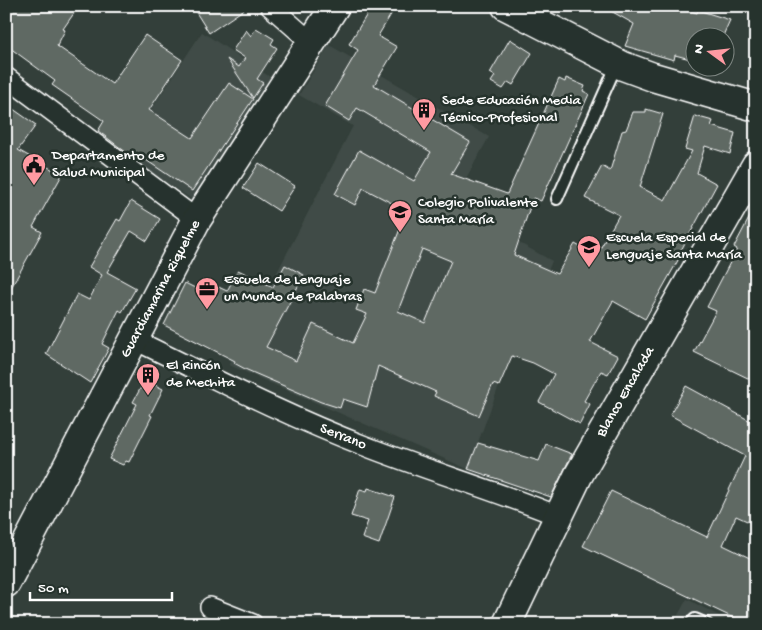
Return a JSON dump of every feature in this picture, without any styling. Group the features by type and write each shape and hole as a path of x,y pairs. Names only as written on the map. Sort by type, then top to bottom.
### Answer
{"street":[{"path":"270,6 312,42"},
{"name":"Guardiamarina Riquelme","path":"6,583 196,221 335,6"},
{"path":"506,6 617,64 653,77 756,107"},
{"path":"6,77 181,207 196,221"},
{"name":"Blanco Encalada","path":"507,624 578,476 756,165"},
{"name":"Serrano","path":"135,340 278,410 332,433 558,516"},
{"path":"210,607 252,624"}],"lane":[{"path":"557,200 617,64"},
{"path":"690,624 695,619 708,624"}],"shaded area":[{"path":"202,32 273,79 193,200 130,158 158,115 151,110"},
{"name":"Colegio Polivalente Santa María","path":"329,45 489,137 451,205 552,261 499,386 468,469 229,365 353,126 299,95"},
{"path":"687,599 734,624 673,624"}],"building":[{"path":"6,6 79,6 63,29 65,30 57,46 112,84 145,35 182,60 149,110 192,138 229,83 253,99 192,191 134,152 131,156 98,131 104,121 52,85 55,81 6,45"},
{"path":"192,6 249,6 209,33"},
{"path":"372,6 396,6 378,36 397,47 374,85 470,142 451,174 507,194 559,79 565,82 566,78 585,86 583,91 589,94 541,201 533,198 514,255 557,274 575,244 596,256 619,215 585,198 602,166 610,171 622,131 626,130 633,112 646,112 646,109 663,114 640,187 665,200 692,151 685,149 695,116 713,121 711,126 735,133 730,154 705,146 697,173 717,184 679,254 681,255 645,319 613,301 590,342 618,356 608,374 601,371 584,401 590,404 580,424 539,402 554,374 533,363 512,356 499,386 493,384 479,416 434,396 436,392 378,366 367,407 343,399 340,408 321,402 247,370 234,363 235,361 164,325 185,283 207,294 212,284 227,291 238,270 273,287 285,265 304,275 266,347 296,361 313,324 353,343 367,314 356,310 364,289 375,293 407,211 363,188 355,205 335,194 359,150 414,181 431,152 357,108 349,121 325,106 358,50 349,44","holes":["422,249 451,261 425,323 398,311"]},
{"path":"602,6 676,6 697,13 698,10 730,20 726,28 684,28 684,57 675,55 674,60 625,46 634,24"},
{"path":"256,28 274,39 271,44 277,48 257,79 263,83 253,98 227,59 239,67 245,58 233,50 246,30 251,36"},
{"path":"510,39 532,53 513,85 508,82 503,89 491,82 495,76 490,73"},
{"path":"6,104 36,125 18,150 62,175 33,227 42,232 6,297"},
{"path":"259,163 295,186 279,211 243,188"},
{"path":"131,201 160,219 147,241 131,231 107,272 136,288 122,312 119,310 102,344 109,348 90,383 46,354 77,294 89,300 102,275 89,267 117,219 120,221"},
{"path":"756,205 756,321 751,332 756,334 756,382 694,352 716,311 707,307 737,249 734,247"},
{"path":"145,380 163,389 129,462 126,461 123,465 109,459 137,404 133,402"},
{"path":"686,386 756,424 756,525 736,516 723,545 756,561 756,624 746,624 583,546 611,491 707,537 745,456 670,415"},
{"path":"478,443 539,461 546,444 572,454 551,497 468,469"},
{"path":"368,488 395,497 379,544 362,538 368,521 351,516 360,489 367,491"}],"place":[{"name":"Sede Educación Media Técnico-Profesional","path":"424,131"},
{"name":"Departamento de Salud Municipal","path":"34,186"},
{"name":"Colegio Polivalente Santa María","path":"400,233"},
{"name":"Escuela Especial de Lenguaje Santa María","path":"589,268"},
{"name":"Escuela de Lenguaje un Mundo de Palabras","path":"207,310"},
{"name":"El Rincón de Mechita","path":"148,396"}]}
